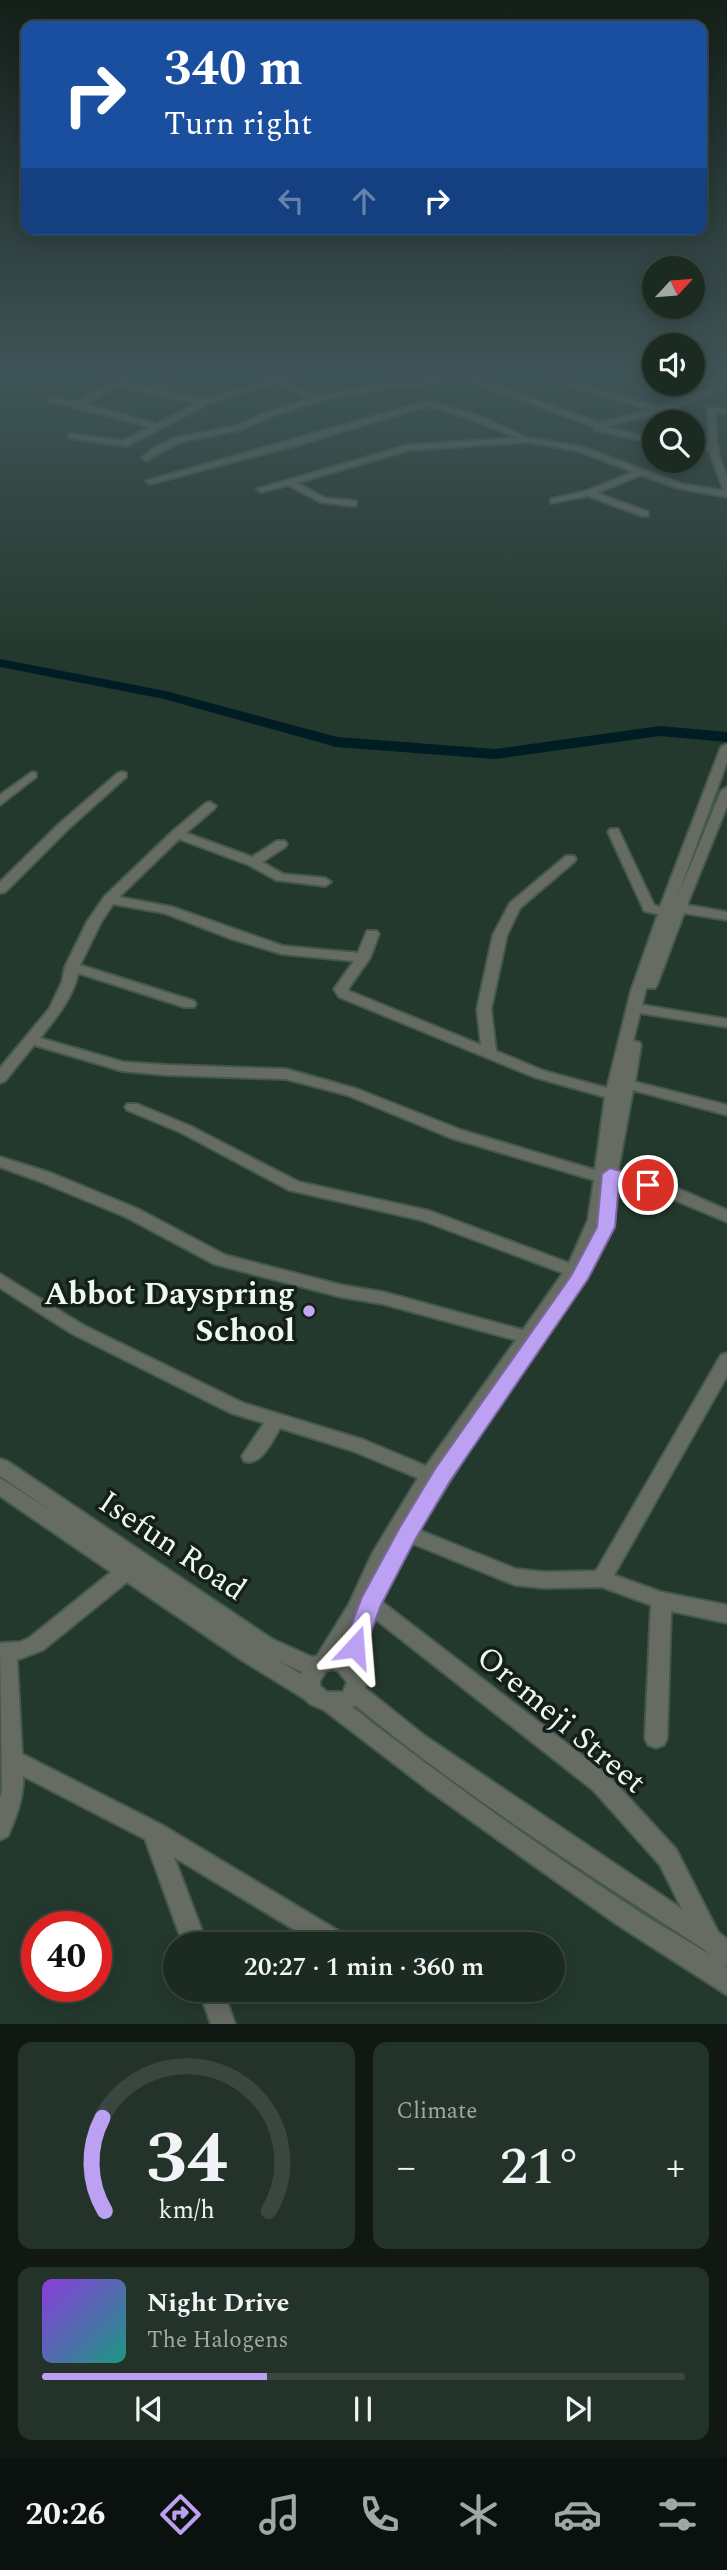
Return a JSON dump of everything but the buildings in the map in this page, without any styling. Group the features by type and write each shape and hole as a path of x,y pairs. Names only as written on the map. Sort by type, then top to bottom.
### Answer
{"street":[{"path":"149,481 205,466"},
{"path":"261,489 343,466"},
{"path":"629,466 642,471"},
{"path":"647,473 687,488 727,491 720,466"},
{"path":"554,500 589,493 642,471"},
{"path":"289,482 323,500 353,503"},
{"path":"589,493 645,514"},
{"path":"620,1089 672,910 727,747"},
{"path":"0,801 32,775"},
{"path":"0,889 62,827 122,775"},
{"path":"312,1692 309,1679 357,1609 379,1560 430,1475 574,1271 596,1220 638,991 727,791"},
{"path":"0,1078 55,1010 94,922 110,899 210,806"},
{"path":"614,832 649,908 727,916"},
{"path":"177,834 253,862 280,877 325,881"},
{"path":"253,862 281,845"},
{"path":"489,1054 485,1009 500,935 515,906 570,859"},
{"path":"110,899 167,910 282,950 363,958"},
{"path":"372,934 363,958 341,989 342,992 539,1074 727,1110"},
{"path":"72,967 189,1004"},
{"path":"642,1009 727,1023"},
{"path":"33,1040 122,1066 286,1074 352,1093 456,1134 666,1190 727,1216"},
{"path":"132,1107 186,1129 295,1186 424,1215 574,1271"},
{"path":"0,1162 45,1177 132,1213 220,1260 341,1292 383,1298 527,1337"},
{"path":"331,1703 345,1701 355,1692 358,1679 347,1669 370,1604 407,1533 456,1455 579,1279 606,1227 606,1176"},
{"path":"0,1280 89,1335 237,1408 358,1445 430,1475"},
{"path":"602,1579 727,1360"},
{"path":"251,1457 277,1419"},
{"name":"Isefun Road","path":"0,1466 265,1645 320,1665 339,1660 351,1667 347,1669"},
{"name":"Isefun Road","path":"0,1486 250,1655 312,1692 322,1701 331,1703 614,1908 727,1983"},
{"path":"407,1533 515,1577 544,1580 602,1579 661,1600 727,1614"},
{"path":"0,1829 13,1791 13,1760 3,1652 22,1651 36,1644 126,1570"},
{"path":"656,1738 661,1600"},
{"name":"Oremeji Street","path":"370,1604 601,1783 668,1857 710,1940"},
{"path":"355,1692 417,1743 710,1940 727,1955"},
{"path":"13,1760 154,1832 319,1932"},
{"path":"154,1832 191,1932"},
{"path":"215,2002 223,2024"}],"waterway":[{"path":"0,663 166,695 336,742 495,754 660,731 727,737"}],"place":[{"name":"Abbot Dayspring School","path":"309,1311"}],"route":[{"path":"355,1647 370,1604 407,1533 442,1475 579,1279 606,1227 610,1174 648,1185"}]}
